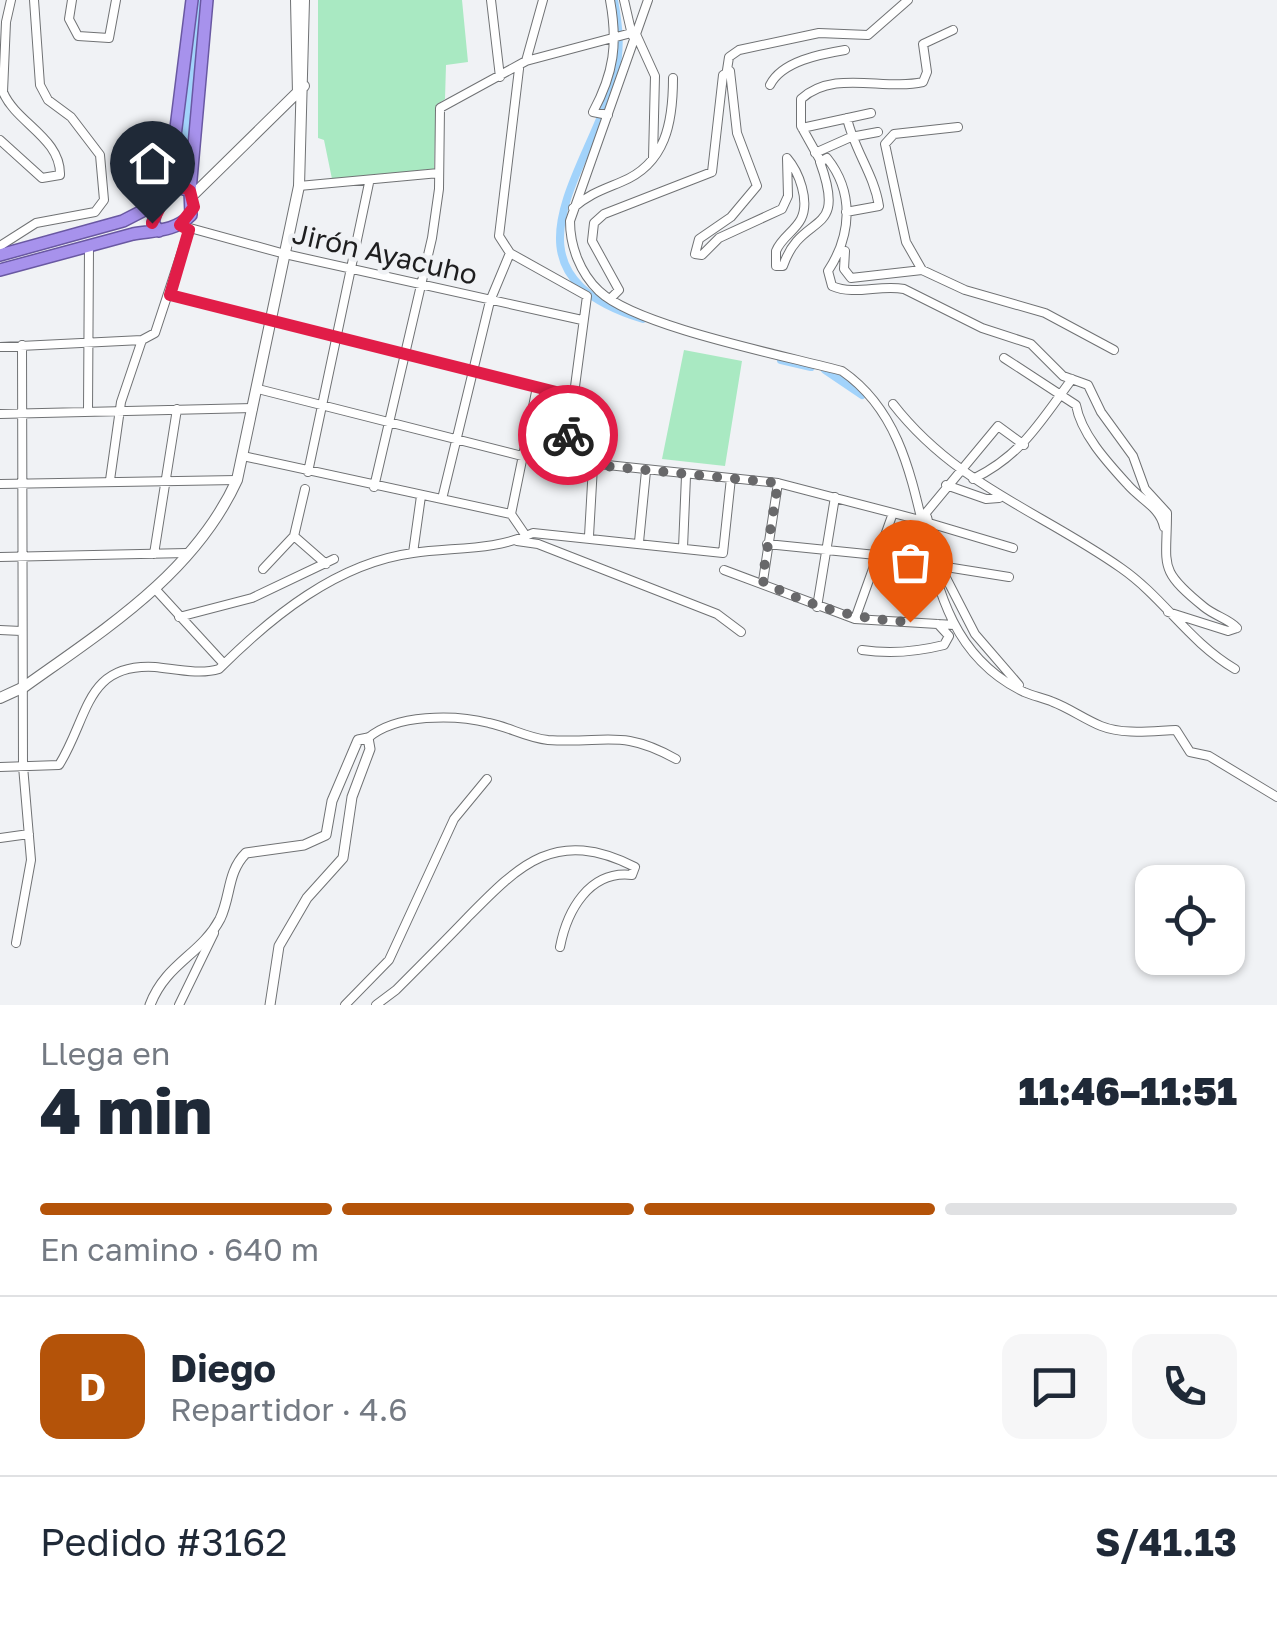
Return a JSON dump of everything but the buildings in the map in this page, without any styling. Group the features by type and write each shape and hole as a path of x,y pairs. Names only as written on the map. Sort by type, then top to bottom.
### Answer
{"highway":[{"path":"168,192 192,0"},
{"path":"0,270 184,228 190,215 207,0"},
{"path":"0,255 123,221 158,203 168,192 184,187 192,193"},
{"path":"158,203 152,223 158,231"}],"main road":[{"path":"0,698 24,687 156,590 228,500 238,480 299,186 300,6"},
{"path":"192,193 301,88"}],"street":[{"path":"0,140 47,179 60,175 56,157 6,99 2,87 12,0"},
{"path":"0,246 36,223 95,212 104,200 100,155 70,117 48,100 40,85 34,0"},
{"path":"72,0 69,19 78,36 108,38 116,0"},
{"path":"491,0 500,78"},
{"path":"374,487 422,286 440,173 440,108 519,69 526,61 543,0"},
{"path":"610,0 626,36 656,76 653,159"},
{"path":"624,0 626,36 573,208 572,251 594,286 611,298 718,339 842,371 854,379 887,417 903,446 940,566 968,624 1022,692"},
{"path":"601,113 626,36 648,0"},
{"path":"611,298 619,290 592,240 594,223 604,214 712,172 717,116 729,57 739,50 818,33 868,34 908,0"},
{"path":"727,70 737,133 757,186 731,217 698,239 696,254 702,255 719,238 782,209 788,196 787,158 803,190 804,204 802,217 776,251 776,266 783,266 791,247 829,212 832,194 802,128 801,99 819,86 922,82 928,72 922,44 952,30"},
{"path":"526,61 626,36"},
{"path":"770,85 773,78 800,62 845,50"},
{"path":"519,69 499,236 510,253 586,296 565,462"},
{"path":"573,208 598,189 640,173 653,159 670,124 673,78"},
{"path":"802,128 871,113"},
{"path":"846,212 878,206 872,178 851,137 848,118"},
{"path":"922,270 906,242 885,144 894,134 958,127"},
{"path":"818,156 851,137 878,132"},
{"path":"818,156 830,161 836,171 846,212 844,270 851,278 922,270 965,290 1045,313 1114,350"},
{"path":"128,168 174,163"},
{"path":"299,186 440,173"},
{"path":"308,472 369,182"},
{"path":"0,347 142,340 155,333 170,295 184,228"},
{"name":"Jirón Ayacuho","path":"184,228 351,270 582,320"},
{"path":"845,246 828,272 832,286 849,291 890,286 904,289 982,328 1032,344 1062,376 1093,390 1101,412 1133,456 1145,489 1167,513 1164,557 1168,572 1206,608 1237,628 1228,631 1168,612"},
{"path":"88,412 89,247"},
{"path":"442,499 470,371 490,301 510,253"},
{"path":"170,295 272,324 572,396"},
{"path":"110,480 120,411 142,340"},
{"path":"16,943 31,860 23,766 22,345"},
{"path":"1004,358 1076,405 1082,426 1127,484 1158,512 1165,530"},
{"path":"973,479 1005,464 1024,445 1072,380"},
{"path":"511,514 537,388"},
{"path":"258,389 522,456 778,483 925,520 1013,548"},
{"path":"893,404 922,441 959,470 1119,566 1204,650 1235,669"},
{"path":"0,414 253,408"},
{"path":"154,554 177,409"},
{"path":"1024,445 1000,426 946,485 925,520 928,563 954,625 980,658 1022,692 1108,728 1176,730 1190,752 1210,756 1277,797"},
{"path":"244,456 511,514 526,536"},
{"path":"589,536 593,466"},
{"path":"640,542 646,471"},
{"path":"682,548 686,476"},
{"path":"516,541 526,536 589,536 723,552 732,478"},
{"path":"0,484 238,480"},
{"path":"762,581 778,483"},
{"path":"946,485 986,499 1000,498"},
{"path":"263,569 294,536 304,489"},
{"path":"413,553 422,496"},
{"path":"817,607 835,497"},
{"path":"856,619 892,513"},
{"path":"179,617 252,598 330,562 294,536"},
{"path":"0,767 59,765 92,697 111,672 132,666 211,672 310,591 369,563 413,553 516,541 538,544 717,614 741,632"},
{"path":"767,544 876,554"},
{"path":"0,557 187,553"},
{"path":"928,563 1009,577"},
{"path":"724,570 856,619 954,625"},
{"path":"156,590 224,664"},
{"path":"862,650 896,655 910,648 944,645 948,636 938,624"},
{"path":"0,630 21,630"},
{"path":"180,1005 219,920 236,866 246,853 304,845 326,835 332,801 358,740 382,728 450,718 488,722 546,740 624,737 676,759"},
{"path":"270,1005 279,946 307,898 343,858 352,797 370,749 368,738"},
{"path":"345,1005 389,960 460,808 487,779"},
{"path":"0,838 29,834"},
{"path":"376,1005 396,990 504,877 529,860 555,853 591,853 635,868 636,873 602,881 577,900 570,908 560,947"},
{"path":"150,1005 172,965 194,949 219,920"}],"green space":[{"path":"318,0 462,0 468,62 446,65 445,99 436,105 434,169 332,179 324,140 318,138"},
{"path":"684,350 742,361 725,466 662,459"}],"waterway":[{"path":"178,177 200,0"},
{"path":"614,0 619,38 615,75 573,182 563,215 560,246 570,274 597,299 643,319"},
{"path":"781,360 811,367"},
{"path":"825,370 862,395"}],"way so far":[{"path":"568,435 565,462 778,483 762,581 796,599 856,619 910,622"}],"route":[{"path":"152,223 158,203 168,192 184,187 190,191 194,207 180,225 189,230 170,295 272,324 572,396 568,435"}]}
